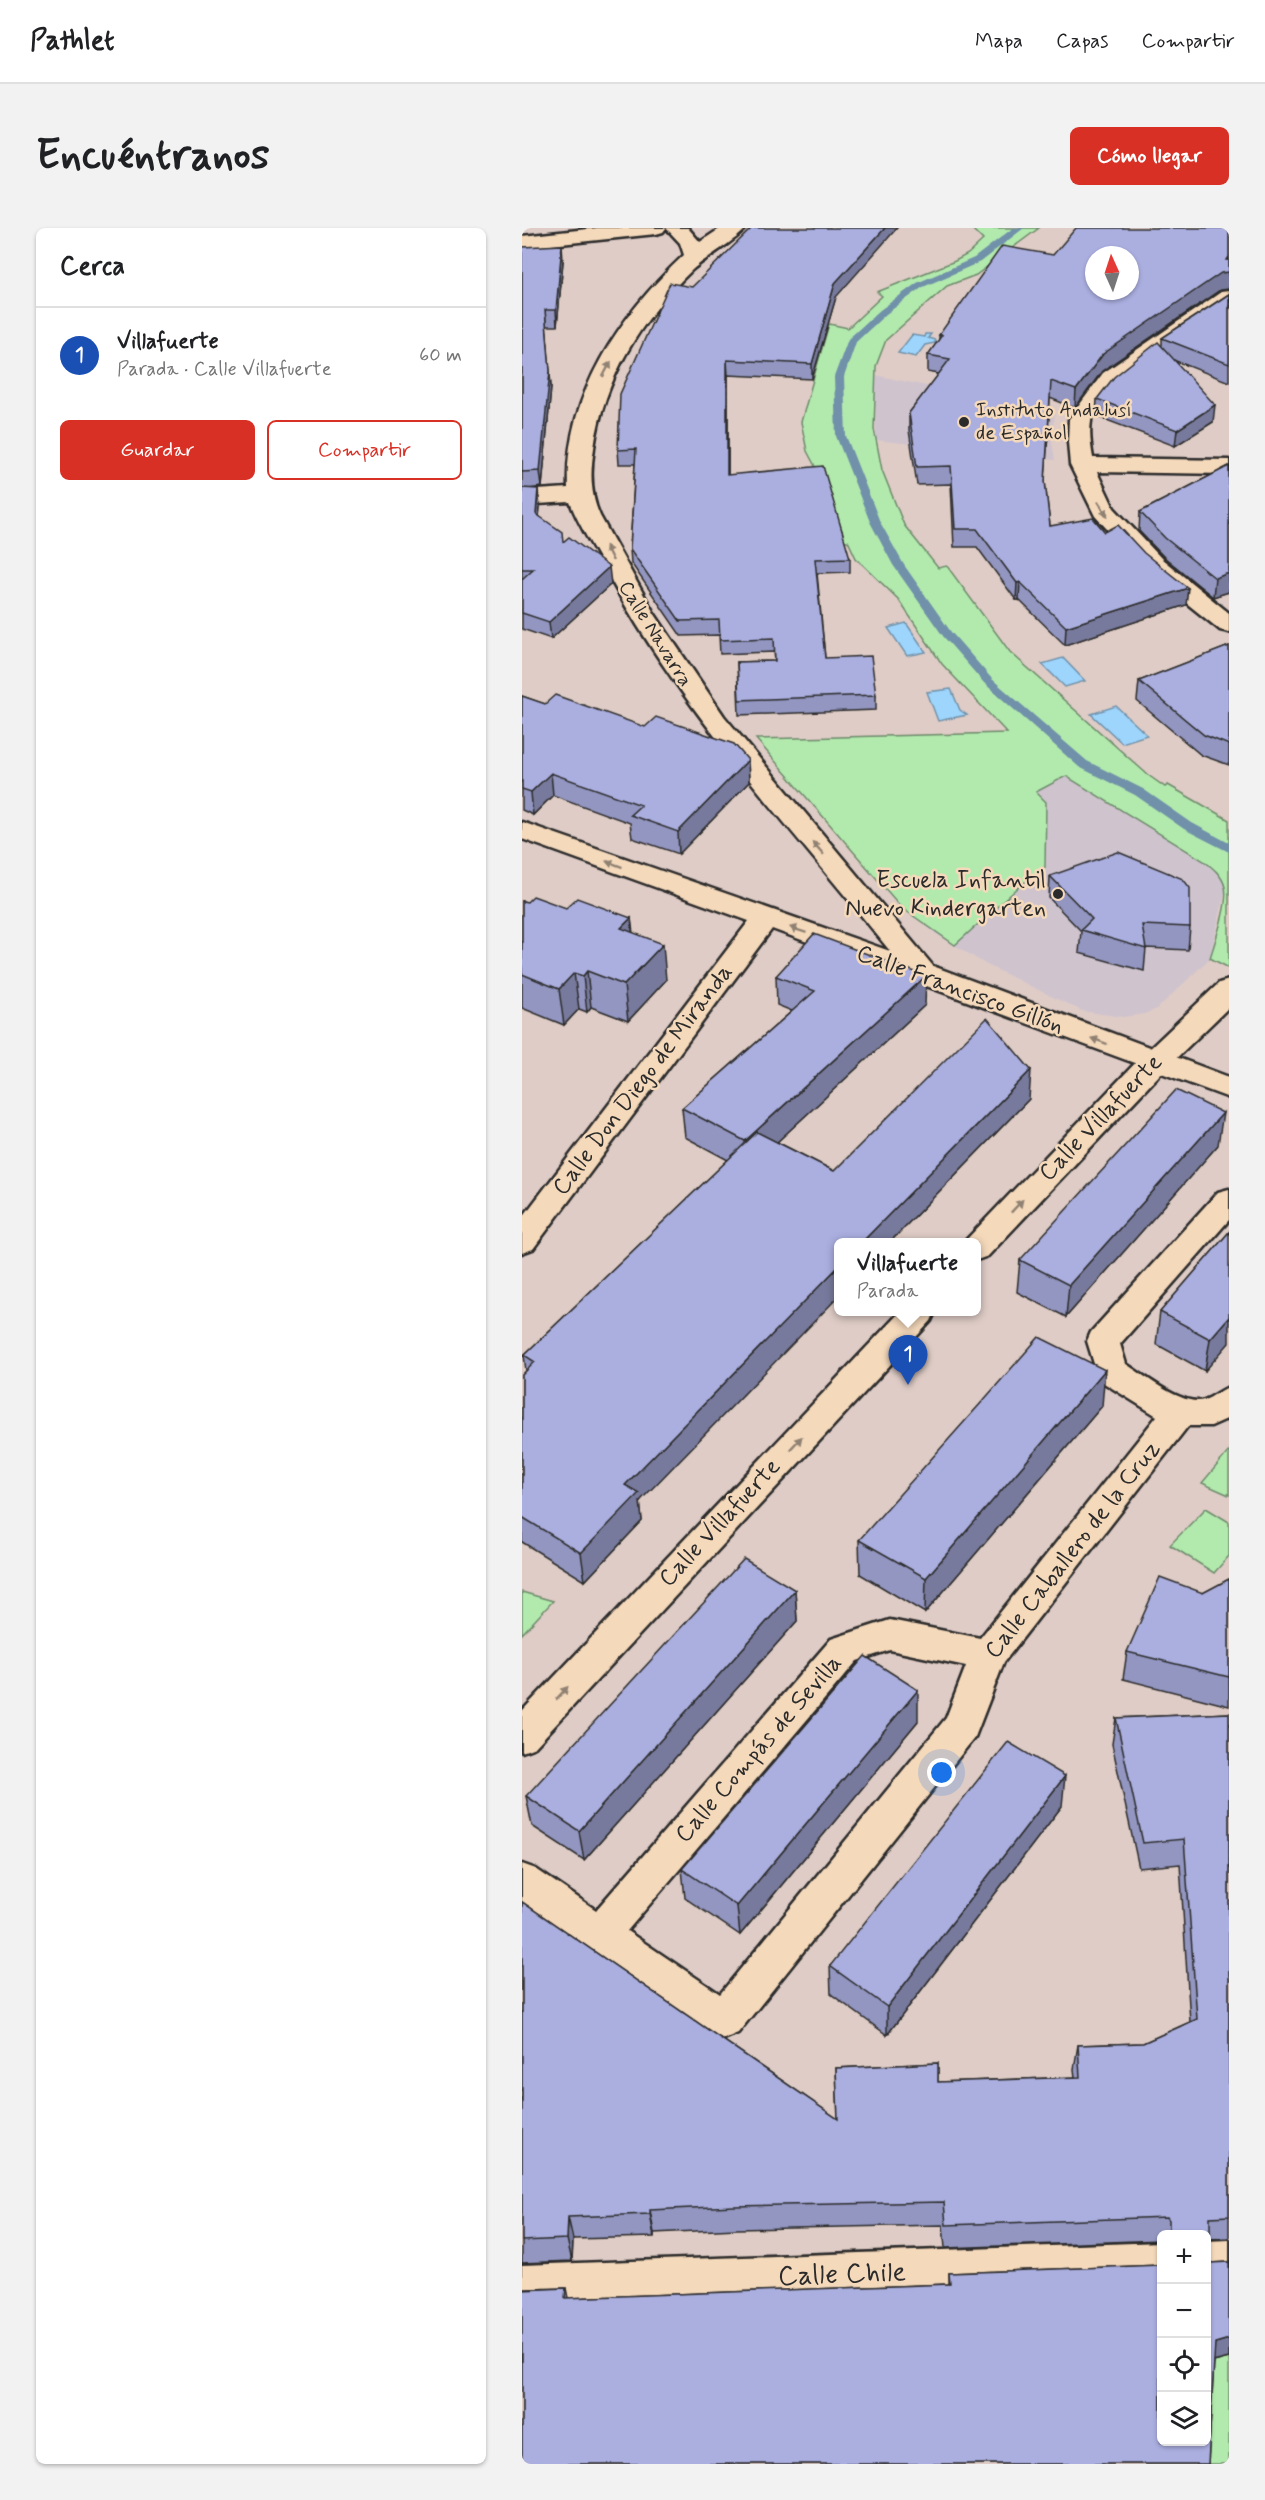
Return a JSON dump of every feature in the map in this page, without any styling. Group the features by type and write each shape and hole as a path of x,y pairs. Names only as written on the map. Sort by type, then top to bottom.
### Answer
{"street":[{"path":"522,232 561,228"},
{"path":"522,242 656,228"},
{"path":"676,228 689,241 695,255"},
{"name":"Calle Navarra","path":"736,228 715,239 695,255 664,287 623,339 597,388 582,456 580,494 634,606 683,682 739,755 890,930 923,974"},
{"path":"1229,297 1111,378 1080,419 1082,465 1103,511 1153,564 1229,625"},
{"path":"1082,465 1229,467"},
{"path":"522,498 580,494"},
{"name":"Calle Francisco Gillón","path":"522,830 923,974 1229,1089"},
{"name":"Calle Don Diego de Miranda","path":"522,1241 765,919"},
{"name":"Calle Villafuerte","path":"981,1244 1154,1062 1229,990"},
{"path":"1229,1200 1103,1341 1111,1371 1179,1413 1211,1413 1229,1400"},
{"name":"Calle Villafuerte","path":"522,1736 914,1316"},
{"name":"Calle Caballero de la Cruz","path":"600,1933 724,2020 962,1726 988,1655 1179,1413"},
{"name":"Calle Compás de Sevilla","path":"600,1933 844,1650 890,1635 988,1655"},
{"path":"522,1881 600,1933"},
{"path":"1211,2262 1229,2261"},
{"name":"Calle Chile","path":"522,2287 1157,2264"}],"shaded area":[{"name":"Instituto Andalusí de Español","path":"875,375 1055,414 1051,436 1055,460 876,440"},
{"name":"Escuela Infantil Nuevo Kindergarten","path":"1058,770 1204,861 1219,873 1226,887 1210,958 1157,1009 1144,1014 1123,1017 1082,1011 987,965 938,935 902,908 846,843"}],"green space":[{"path":"971,228 1039,228 976,275 947,286 886,340 876,366 874,429 882,470 904,525 938,568 947,566 1010,652 1148,775 1165,787 1168,785 1229,820 1229,968 1210,958 1221,922 1226,894 1222,879 1217,872 1204,861 1066,776 1036,792 1046,802 1045,867 1021,885 955,945 902,908 756,739 1007,733 942,664 898,599 856,558 848,541 843,541 843,533 823,481 807,451 801,422 829,324 848,328 882,296 877,292 968,254 983,240"},
{"path":"1229,1451 1229,1495 1202,1483"},
{"path":"1206,1508 1229,1522 1229,1556 1214,1573 1170,1545"},
{"path":"522,1592 553,1601 522,1634"},
{"path":"1229,2358 1229,2464 1204,2464 1205,2446 1211,2446 1211,2362"}],"water":[{"path":"925,334 931,334 928,338 935,340 935,343 925,345 916,357 898,353 912,335 924,337"},
{"path":"906,623 926,652 907,656 888,628"},
{"path":"1063,658 1085,681 1065,687 1042,664"},
{"path":"951,689 960,710 967,715 938,721 927,692"},
{"path":"1116,706 1147,735 1122,743 1091,714"}],"building":[{"path":"752,228 885,228 835,283 812,364 727,360 727,475 823,466 850,558 815,559 825,658 871,656 876,695 739,700 737,662 775,661 774,638 720,640 719,620 680,621 630,549 636,449 618,450 620,394 670,283 692,287"},
{"path":"1076,228 1228,228 1229,272 1221,273 1103,354 1076,390 1051,381 1045,481 1050,526 1093,518 1105,532 1118,525 1144,553 1188,588 1066,627 1020,582 1017,583 977,529 955,529 951,466 917,467 909,413 950,359 928,355 942,335 939,335 1002,246 1053,255"},
{"path":"562,245 556,310 545,310 550,371 540,471 522,472 522,247"},
{"path":"1229,294 1229,364 1162,338"},
{"path":"1158,342 1215,405 1177,430 1097,399 1114,377"},
{"path":"1229,466 1229,573 1215,578 1165,538 1140,512"},
{"path":"522,488 538,489 536,514 562,532 563,542 569,537 609,567 549,622 522,613 522,579 533,569 522,569"},
{"path":"1229,646 1229,745 1204,735 1139,681"},
{"path":"555,695 645,727 656,717 734,744 748,760 678,832 630,815 641,805 551,773 531,792 522,789 522,696 545,704"},
{"path":"1118,852 1183,879 1190,888 1190,927 1142,925 1146,949 1081,930 1092,919 1050,876"},
{"path":"533,896 566,908 577,898 631,918 621,928 663,944 624,985 587,971 583,976 574,973 559,989 522,974 522,901 527,902"},
{"path":"814,934 926,976 745,1141 682,1108 815,991 776,976"},
{"path":"987,1018 1031,1070 866,1238 834,1238 834,1271 625,1485 639,1493 581,1553 522,1517 522,1375 535,1362 524,1355 757,1132 834,1171"},
{"path":"1176,1090 1223,1113 1069,1285 1020,1260"},
{"path":"1229,1232 1229,1317 1210,1339 1160,1312"},
{"path":"1039,1337 1105,1370 926,1578 859,1540 981,1403"},
{"path":"744,1559 795,1590 579,1831 526,1796"},
{"path":"1160,1577 1203,1593 1229,1579 1229,1677 1127,1652"},
{"path":"865,1656 918,1690 737,1906 682,1869"},
{"path":"1229,1713 1229,2216 1210,2217 1210,2230 1169,2230 1167,2217 946,2225 944,2202 734,2206 650,2210 650,2214 568,2217 567,2239 522,2241 522,1902 838,2119 836,2068 938,2063 938,2082 1080,2077 1078,2045 1143,2043 1197,2019 1184,1839 1143,1843 1116,1718"},
{"path":"1008,1742 1065,1776 887,2007 830,1966"},
{"path":"1229,2262 1229,2339 1215,2343 1211,2412 1211,2263"},
{"path":"1157,2265 1157,2446 1209,2446 1208,2464 522,2464 522,2290 566,2288 565,2298 950,2284 949,2273"}],"waterway":[{"path":"1019,228 977,260 920,285 883,312 851,341 839,377 841,436 875,522 899,565 947,634 988,681 1083,764 1139,792 1188,826 1229,848"}],"place":[{"name":"Instituto Andalusí de Español","path":"964,422"},
{"name":"Escuela Infantil Nuevo Kindergarten","path":"1058,894"},
{"name":"Villafuerte","path":"908,1385"}]}
